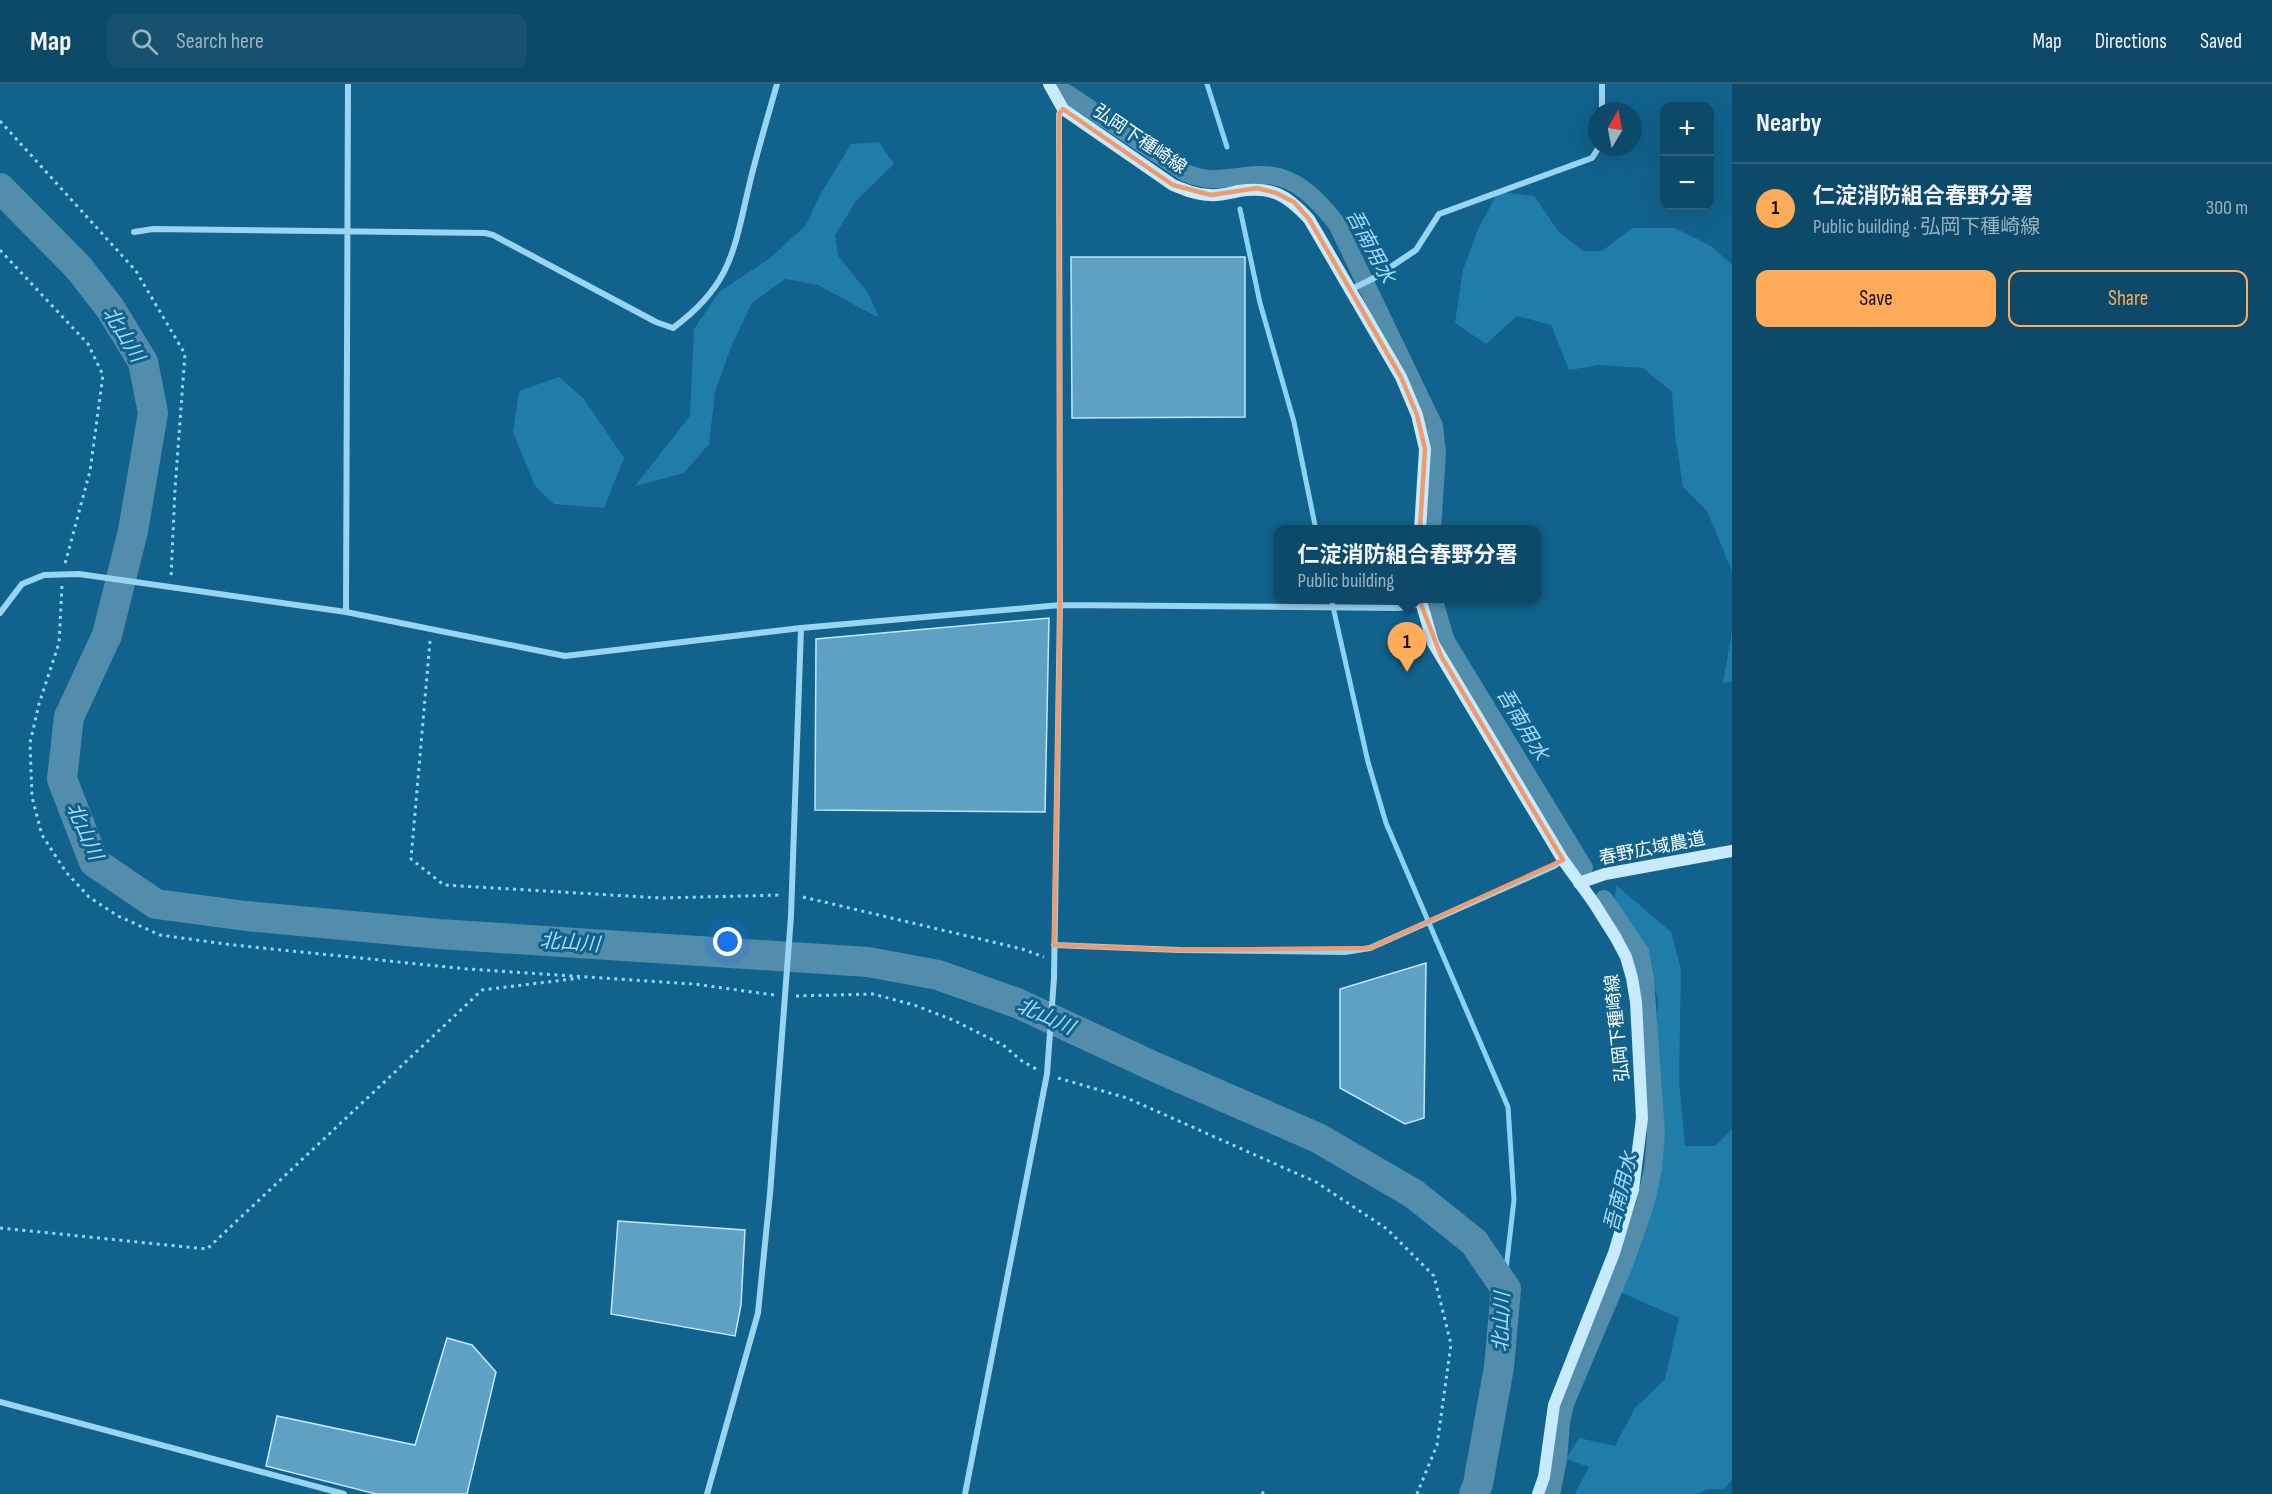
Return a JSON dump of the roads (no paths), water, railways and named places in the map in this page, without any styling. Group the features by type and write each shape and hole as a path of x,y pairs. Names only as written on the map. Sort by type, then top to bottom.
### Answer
{"main road":[{"name":"弘岡下種崎線","path":"1051,89 1063,109 1173,185 1211,195 1257,188 1276,193 1294,202 1310,219 1353,289 1401,377 1418,416 1425,449 1420,525"},
{"name":"弘岡下種崎線","path":"1421,603 1433,643 1563,860 1616,938 1626,957 1636,1002 1642,1118 1638,1163 1614,1253 1554,1405 1544,1477 1538,1494"},
{"name":"春野広域農道","path":"1579,883 1605,874 1732,851"}],"street":[{"path":"346,612 348,84"},
{"path":"134,232 153,229 485,233 493,235 656,322 673,328 707,297 725,273 735,246 750,180 777,84"},
{"path":"1602,84 1602,102"},
{"path":"965,1494 1047,1074 1054,978 1060,605 1059,114 1063,109"},
{"path":"1353,289 1416,250 1439,214 1593,156"},
{"path":"0,613 22,584 44,575 79,574 346,612 565,656 801,628 1060,605 1400,608 1414,603"},
{"path":"707,1494 758,1313 770,1194 792,894 801,628"},
{"path":"1053,945 1203,951 1345,952 1370,948 1563,860"},
{"path":"0,1402 344,1494"}],"waterway":[{"name":"吾南用水","path":"1053,84 1186,173 1205,179 1258,175 1283,178 1313,197 1337,224 1434,426 1437,452 1432,525"},
{"path":"1207,84 1227,147"},
{"name":"北山川","path":"0,188 78,267 110,308 143,362 153,413 133,531 107,635 69,717 62,779 94,862 156,904 246,916 439,934 868,962 938,975 1017,1003 1155,1067 1318,1138 1414,1194 1474,1242 1506,1289 1499,1367 1478,1484 1474,1494"},
{"path":"1240,209 1260,303 1294,422 1315,525"},
{"path":"1332,603 1368,762 1386,823 1508,1107 1514,1200 1505,1278 1506,1289"},
{"name":"吾南用水","path":"1435,603 1446,641 1584,868"},
{"name":"吾南用水","path":"1551,1494 1565,1404 1625,1262 1645,1205 1653,1169 1656,1134 1645,979 1640,952 1604,899"}],"place":[{"name":"仁淀消防組合春野分署","path":"1407,672"}]}
